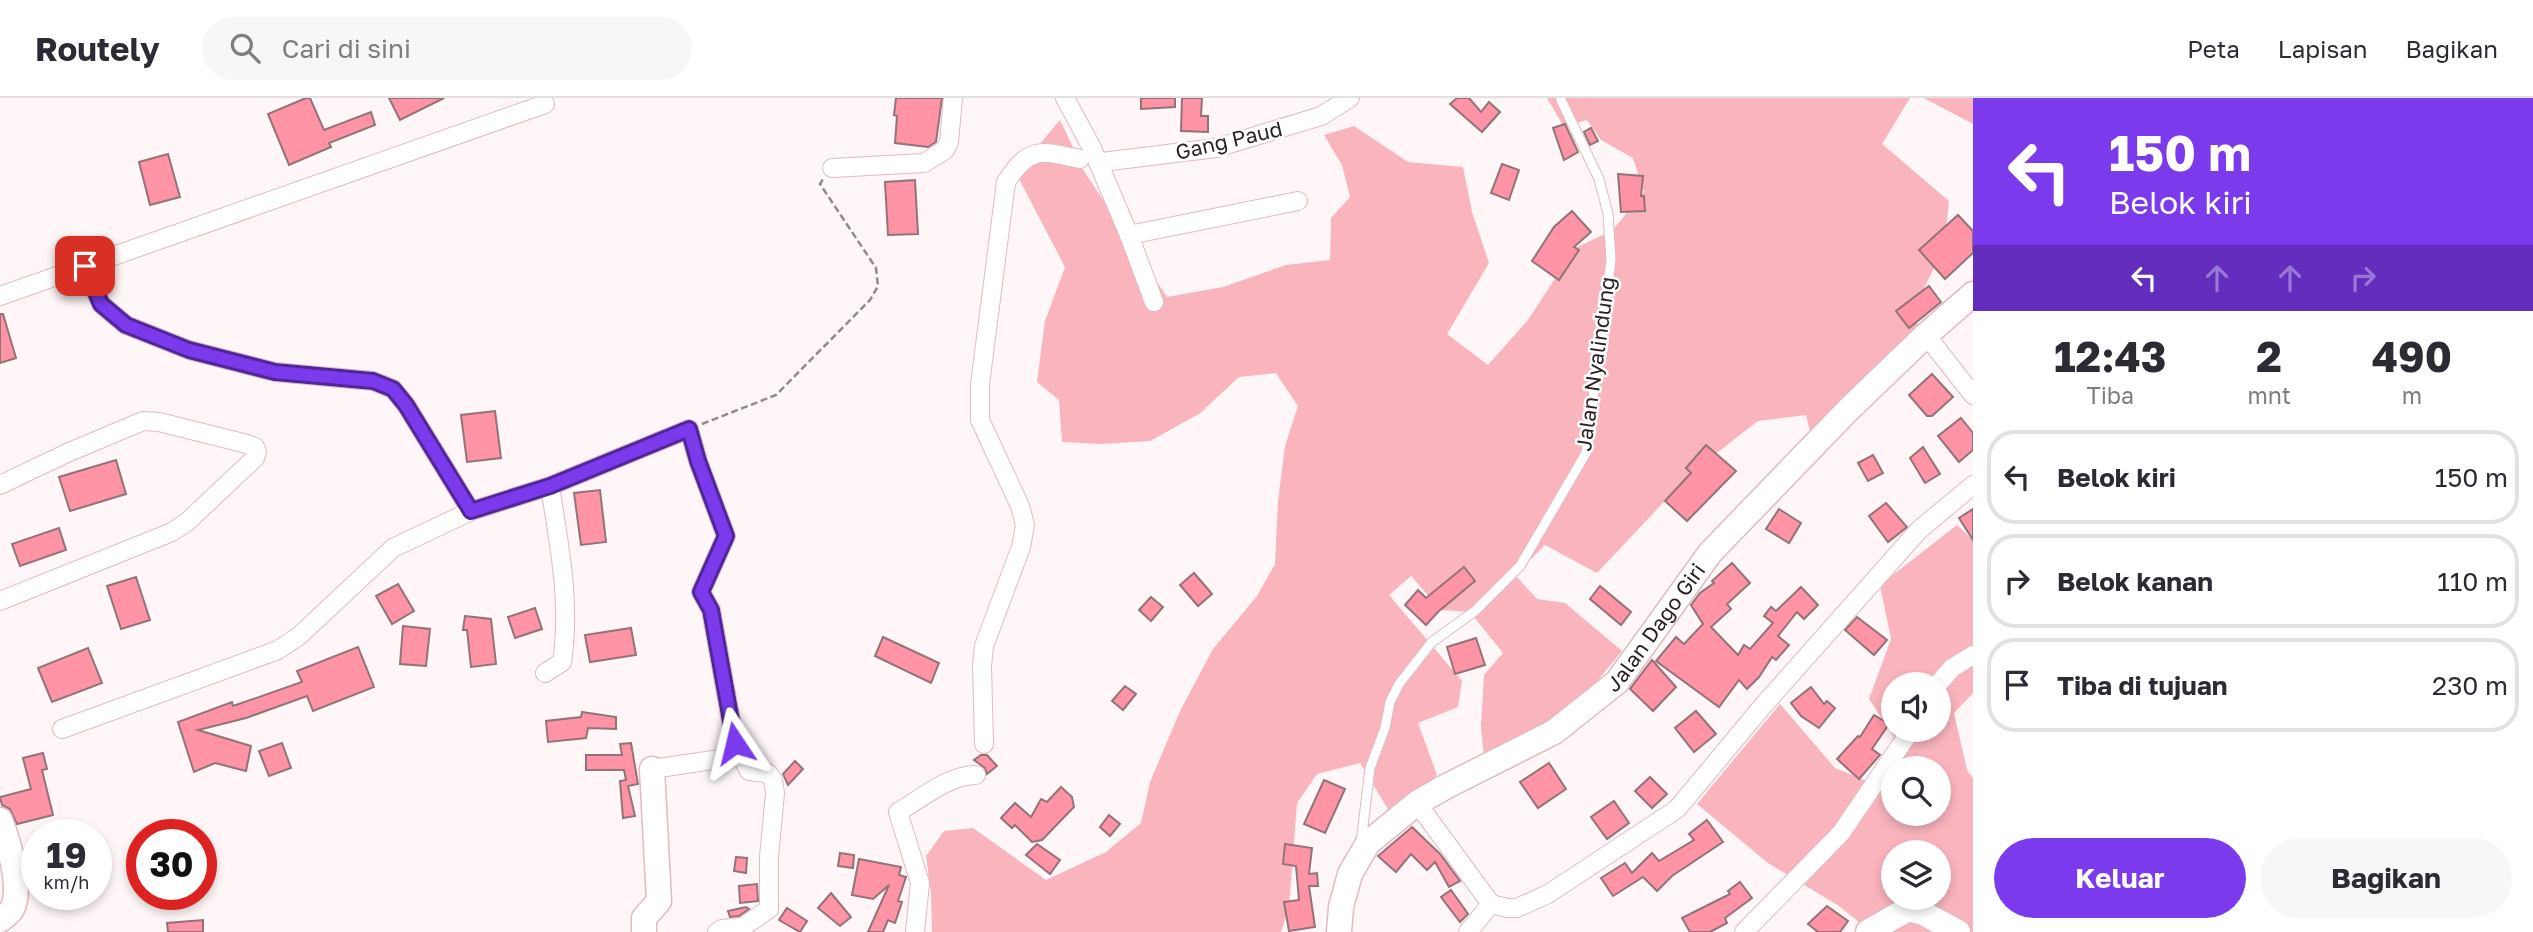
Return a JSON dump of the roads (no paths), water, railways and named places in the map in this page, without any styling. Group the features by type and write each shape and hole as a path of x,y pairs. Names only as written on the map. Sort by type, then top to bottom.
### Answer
{"main road":[{"name":"Jalan Dago Giri","path":"1339,932 1341,907 1350,874 1368,844 1418,803 1554,732 1617,682 1710,553 1848,410 1973,294"},
{"path":"644,932 644,918 659,901 652,769"},
{"path":"0,820 15,893 12,909 0,920"},
{"path":"1868,932 1908,909 1923,913 1958,932"}],"street":[{"path":"832,168 924,163 945,149 949,142 953,98"},
{"path":"1065,98 1129,235 1154,302"},
{"name":"Gang Paud","path":"984,744 984,646 1021,547 1025,525 1020,506 980,420 980,384 1006,182 1032,154 1043,152 1092,157 1216,148 1321,116 1350,98"},
{"path":"0,296 545,104"},
{"path":"1129,235 1298,201"},
{"path":"85,266 101,304 126,325 189,350 275,372 373,381 393,389 406,405 471,511"},
{"path":"1926,335 1973,395"},
{"path":"0,485 143,421 159,422 247,444 255,447 257,453 255,458 206,504 172,532 0,601"},
{"path":"62,729 278,650 299,636 393,548 471,511 550,486 689,429 726,536 701,592 711,610 735,743 749,771 768,774 773,780 775,793 769,857 769,909 743,927 717,932"},
{"path":"1418,803 1491,904 1517,908 1538,899 1677,808 1752,717 1919,530 1973,485"},
{"path":"545,673 562,662 566,636 566,588 550,486"},
{"path":"1948,672 1973,655"},
{"path":"1744,932 1841,834 1903,742"},
{"path":"652,769 740,756"},
{"path":"915,932 920,883 898,812 935,789 967,775 976,775"},
{"path":"1468,932 1491,904"}],"lane":[{"name":"Jalan Nyalindung","path":"1359,858 1370,768 1385,728 1390,702 1399,684 1432,642 1475,611 1520,566 1586,453 1611,260 1608,214 1599,178 1562,100"}]}
